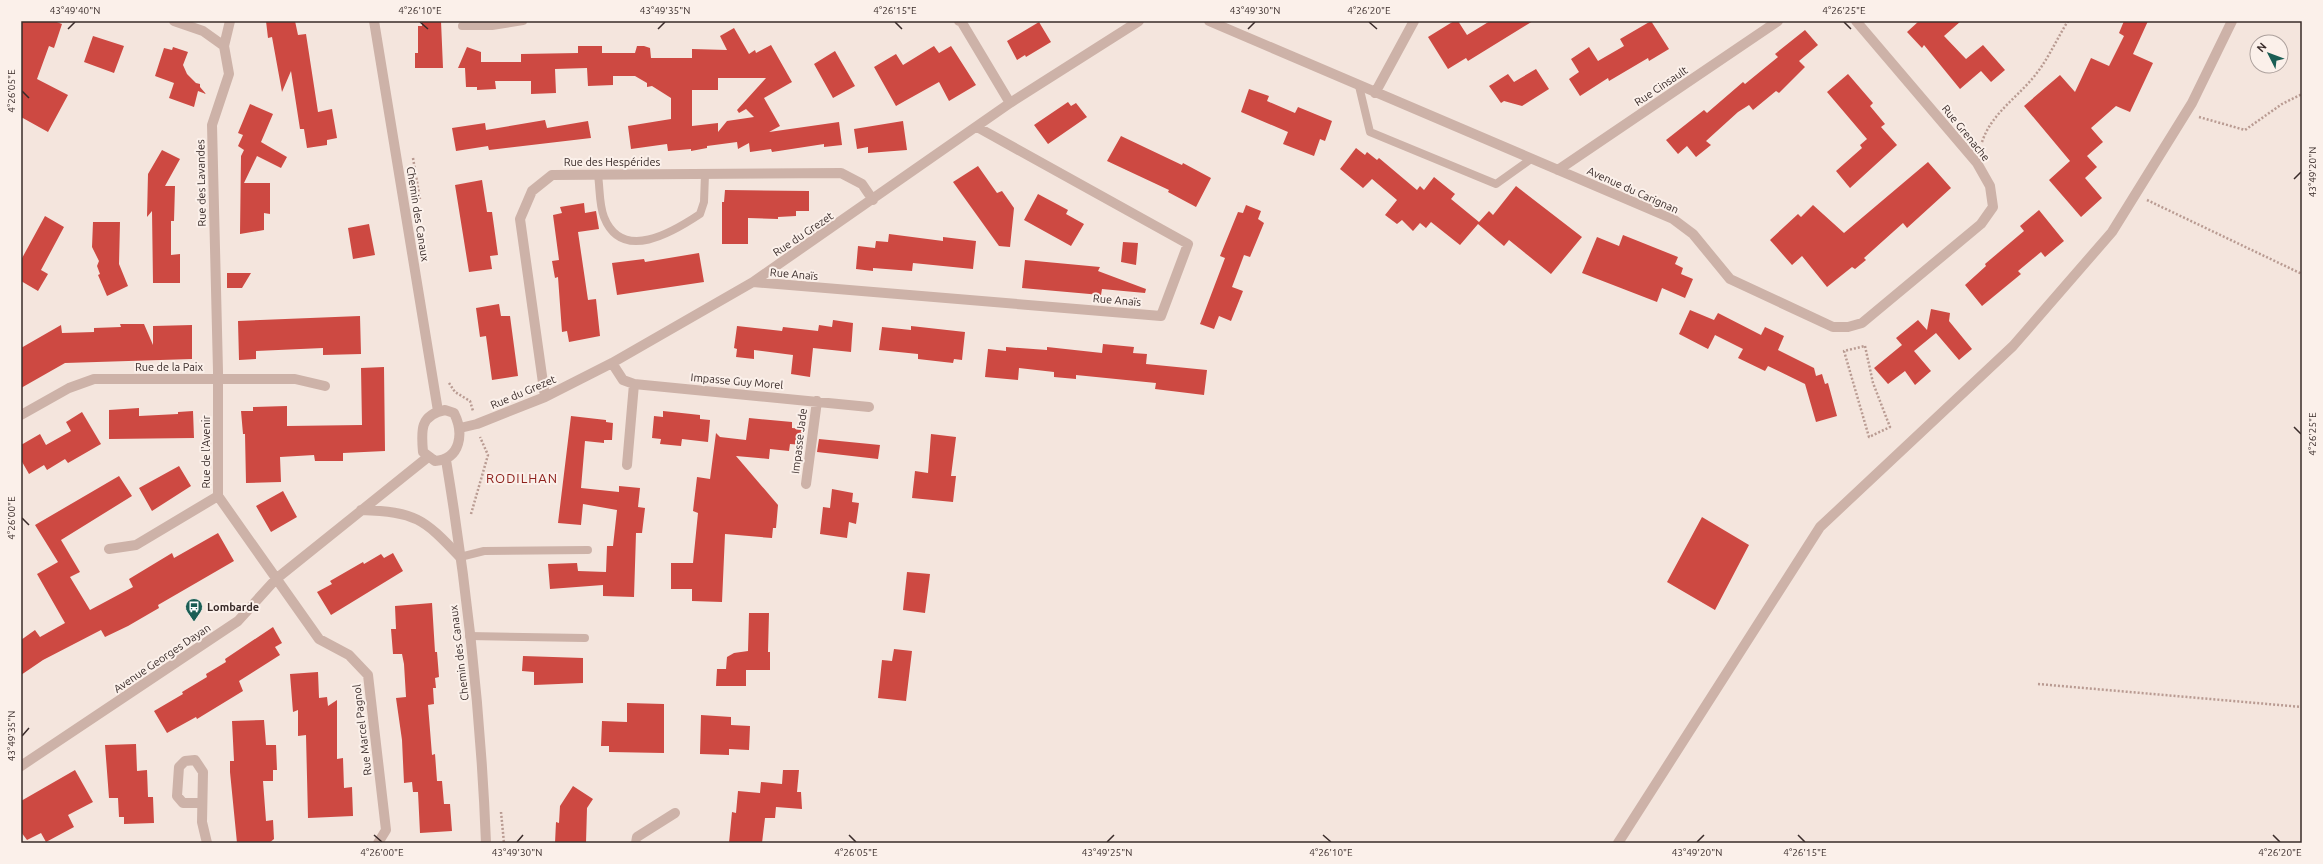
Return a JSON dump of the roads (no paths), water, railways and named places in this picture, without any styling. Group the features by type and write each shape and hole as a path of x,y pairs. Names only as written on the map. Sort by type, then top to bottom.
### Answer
{"street":[{"path":"174,21 203,31 224,46 230,21"},
{"name":"Chemin des Canaux","path":"374,21 438,411"},
{"path":"961,21 1010,103"},
{"name":"Rue du Grezet","path":"460,428 477,424 545,397 612,363 753,282 873,200 1010,103 1139,21"},
{"name":"Avenue du Carignan","path":"1209,21 1358,86 1673,219 1693,234 1730,278 1833,327 1848,327 1862,323"},
{"path":"1375,93 1414,21"},
{"name":"Rue Cinsault","path":"1558,170 1778,21"},
{"name":"Rue Grenache","path":"1856,21 1977,163 1990,186 1993,207 1981,224 1862,323"},
{"path":"1618,843 1820,527 2013,346 2112,232 2185,113 2232,21"},
{"name":"Rue des Lavandes","path":"218,379 212,125 229,74 224,46"},
{"name":"Rue Anaïs","path":"753,282 1161,316 1188,244 977,127"},
{"name":"Rue des Hespérides","path":"545,397 520,219 532,191 552,175 841,172 851,176 862,184 873,200"},
{"name":"Impasse Guy Morel","path":"612,363 623,380 634,384 869,407"},
{"name":"Rue de la Paix","path":"21,416 69,388 94,379 295,379 325,386"},
{"name":"Rue de l'Avenir","path":"218,379 218,496 276,579"},
{"path":"628,465 634,384"},
{"name":"Impasse Jade","path":"806,484 817,401"},
{"path":"445,410 454,413 460,428 460,436 453,454 446,460 435,461 428,457 424,452 422,437 424,422 429,415 445,410"},
{"name":"Avenue Georges Dayan","path":"21,766 238,621 276,579 428,457"},
{"name":"Chemin des Canaux","path":"446,460 460,557 482,748 486,843"},
{"path":"110,548 136,545 218,496"},
{"path":"361,510 393,511 417,518 435,530 460,557"},
{"name":"Rue Marcel Pagnol","path":"276,579 318,639 349,655 368,675 386,830 378,843"},
{"path":"202,803 202,822 207,843"},
{"path":"636,843 637,837 675,812"}],"lane":[{"path":"462,26 492,26 523,21"},
{"path":"1358,86 1370,132 1496,184 1531,159"},
{"path":"598,174 603,216 612,232 625,240 649,240 675,230 700,214 704,202 705,174"},
{"path":"460,557 484,551 588,550"},
{"path":"469,636 585,638"}],"place":[{"name":"Lombarde","path":"194,622"}],"district":[{"name":"RODILHAN","path":"522,478"}]}
